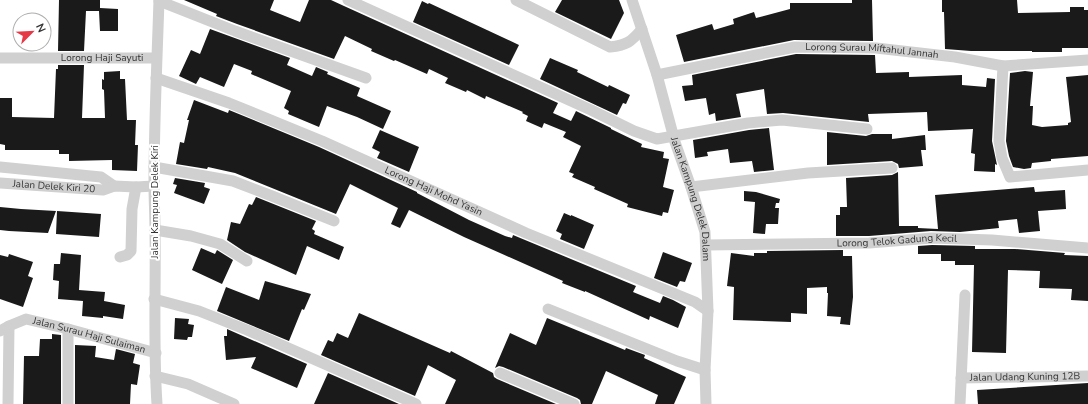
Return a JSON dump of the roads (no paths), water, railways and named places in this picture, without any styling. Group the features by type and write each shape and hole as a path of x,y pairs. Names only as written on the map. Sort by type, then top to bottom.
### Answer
{"street":[{"path":"348,0 634,131 657,140 748,123 782,120 867,129"},
{"path":"516,0 610,47 626,45 636,37 642,29"},
{"name":"Jalan Kampung Delek Dalam","path":"632,0 657,75 673,136 703,225 706,245 708,311 705,370 706,404"},
{"path":"159,1 234,31 366,78"},
{"name":"Jalan Kampung Delek Kiri","path":"156,404 154,167 156,58 159,1"},
{"name":"Lorong Surau Miftahul Jannah","path":"657,75 795,47 876,48 955,57 1003,66 1088,60"},
{"name":"Lorong Haji Sayuti","path":"0,58 156,58"},
{"path":"1003,66 999,141 1002,158 1010,177 1088,170"},
{"name":"Lorong Haji Mohd Yasin","path":"156,78 229,103 322,141 526,234 695,302 708,311"},
{"name":"Jalan Delek Kiri 20","path":"0,167 101,177 114,186"},
{"path":"154,167 232,181 334,221"},
{"path":"691,187 808,173 892,168"},
{"name":"Jalan Delek Kiri 20","path":"0,183 103,190 114,186 154,186"},
{"path":"120,257 127,255 131,251 132,209 136,187"},
{"path":"155,230 190,236 220,244 247,261"},
{"name":"Lorong Telok Gadung Kecil","path":"706,245 869,243 932,238 992,240 1088,248"},
{"path":"960,404 965,295"},
{"path":"154,299 199,311 247,330 416,404"},
{"path":"548,309 677,361 705,370"},
{"name":"Jalan Surau Haji Sulaiman","path":"4,328 26,319 156,353"},
{"path":"4,328 8,404"},
{"path":"68,329 68,404"},
{"path":"500,373 574,404"},
{"path":"155,376 188,384 234,404"},
{"name":"Jalan Udang Kuning 12B","path":"961,378 1088,376"}]}
